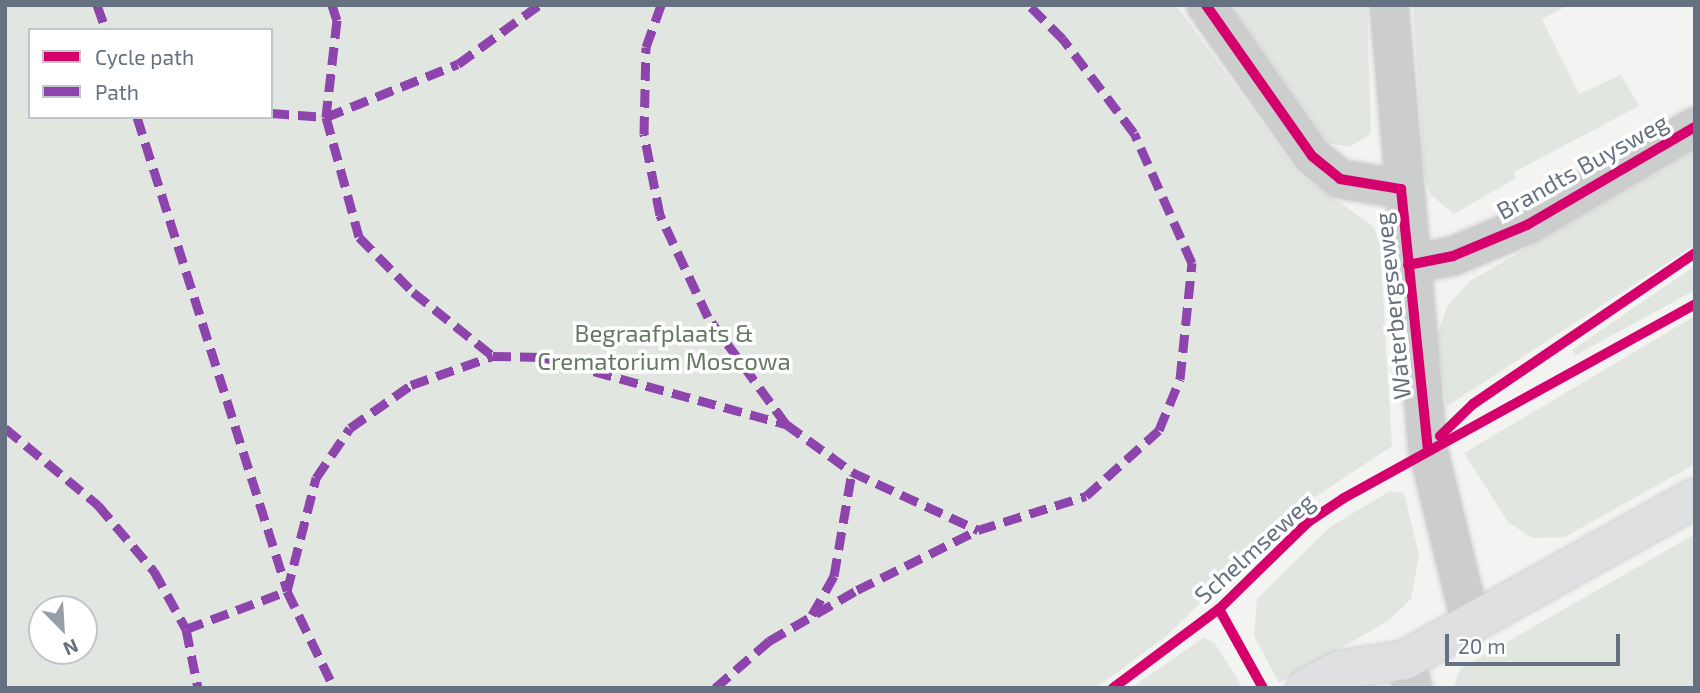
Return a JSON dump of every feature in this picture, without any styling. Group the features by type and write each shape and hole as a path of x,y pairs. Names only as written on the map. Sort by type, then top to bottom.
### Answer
{"main road":[{"path":"1306,688 1341,670 1400,678 1471,624 1695,498"}],"street":[{"name":"Waterbergseweg","path":"1206,5 1311,156 1340,179 1401,189"},
{"name":"Waterbergseweg","path":"1389,5 1401,189 1428,449 1471,624"},
{"name":"Brandts Buysweg","path":"1408,265 1453,256 1527,225 1695,127"}],"green space":[{"name":"Begraafplaats & Crematorium Moscowa","path":"5,5 1176,5 1299,174 1373,226 1380,245 1392,446 1303,505 1165,637 1096,688 5,688"},
{"path":"1230,5 1367,5 1371,134 1349,147 1329,143"},
{"path":"1413,5 1569,5 1542,19 1579,94 1621,75 1639,106 1514,172 1516,178 1454,214 1430,194 1424,174"},
{"path":"1695,151 1695,245 1447,406 1436,337 1448,305 1470,281"},
{"path":"1695,266 1695,290 1576,355 1572,350"},
{"path":"1695,316 1695,464 1565,537 1532,538 1508,522 1464,453"},
{"path":"1390,491 1404,493 1419,555 1411,599 1388,621 1279,683 1254,636 1257,599 1330,527"},
{"path":"1695,534 1695,688 1453,688 1460,669"},
{"path":"1203,638 1214,642 1243,688 1131,688"}],"marked path":[{"path":"97,5 105,28"},
{"path":"332,5 337,20 326,117 359,237 413,292 493,356"},
{"path":"273,113 326,117 458,64 539,5"},
{"path":"186,629 287,591 316,478 350,428 411,385 493,356 542,357 786,424 708,317 660,215 644,134 646,47 661,5"},
{"path":"715,688 769,641 857,590 978,530 1086,496 1159,430 1180,379 1192,263 1134,133 1063,39 1029,5"},
{"path":"138,119 287,591 334,688"},
{"path":"786,424 852,472 978,530"},
{"path":"5,428 98,505 154,571 186,629 198,688"},
{"path":"812,615 834,576 852,472"}],"cycle path":[{"path":"1206,5 1312,156 1340,179 1401,189 1428,449"},
{"path":"1408,265 1453,256 1527,225 1695,127"},
{"path":"1440,436 1473,404 1695,253"},
{"name":"Schelmseweg","path":"1113,688 1219,609 1308,522 1344,498 1695,304"},
{"name":"Schelmseweg","path":"1219,609 1263,688"}]}
